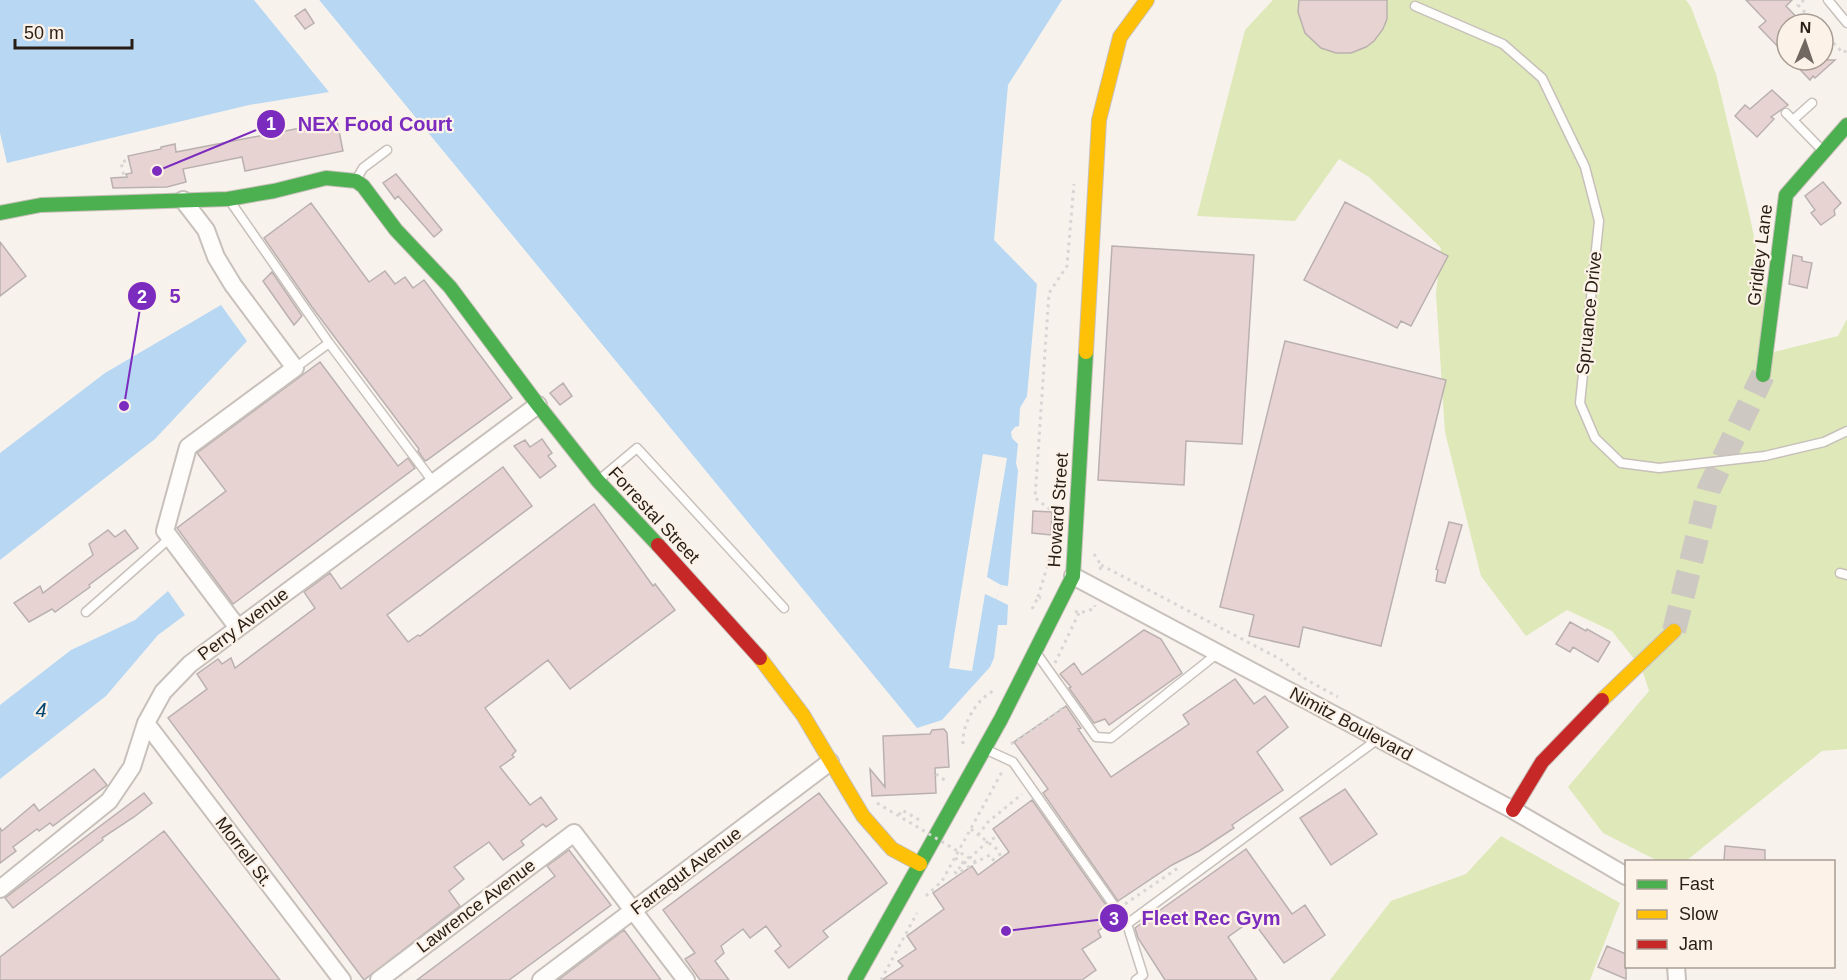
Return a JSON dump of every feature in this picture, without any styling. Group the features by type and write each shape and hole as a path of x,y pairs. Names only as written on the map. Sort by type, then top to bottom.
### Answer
{"street":[{"name":"Howard Street","path":"855,980 984,749 1072,576 1099,120 1120,37 1147,0"},
{"name":"Gridley Lane","path":"1763,375 1786,195 1847,125"},
{"path":"0,213 41,205 228,199 274,192 326,178 359,184"},
{"name":"Forrestal Street","path":"359,184 396,230 450,287 598,481 752,647 803,715 815,727 830,762 863,816 892,849 920,864"},
{"path":"183,200 206,230 216,257 233,285 295,368 189,447 165,531 238,628"},
{"name":"Perry Avenue","path":"0,889 109,801 132,766 146,723 163,692 190,664 538,405"},
{"name":"Nimitz Boulevard","path":"1072,576 1514,810 1625,875"},
{"path":"1514,810 1542,762 1674,631"},
{"name":"Morrell St.","path":"146,723 342,980"},
{"name":"Farragut Avenue","path":"542,980 830,762"},
{"name":"Lawrence Avenue","path":"379,980 574,833 633,911"},
{"path":"633,911 686,980"}],"lane":[{"path":"1828,0 1847,22"},
{"name":"Spruance Drive","path":"1415,6 1503,44 1542,78 1585,167 1599,221 1580,403 1595,438 1621,463 1659,468 1765,456 1824,442 1847,431"},
{"path":"1793,120 1812,103"},
{"path":"1786,113 1824,152"},
{"path":"359,184 363,168 387,150"},
{"path":"228,199 328,343 434,483"},
{"path":"295,368 328,343"},
{"path":"598,481 637,448 784,608"},
{"path":"86,612 170,538"},
{"path":"1035,651 1096,737 1111,738 1218,653"},
{"path":"1128,924 1378,738"},
{"path":"984,749 1013,762 1128,924 1143,975 1137,980"}],"path":[{"path":"1804,0 1798,5 1805,12"},
{"path":"1835,45 1842,53 1847,50"},
{"path":"125,183 121,162 129,160"},
{"path":"1056,524 1056,513 1035,498 1049,293 1067,266 1075,174"},
{"path":"1029,617 1038,597 1054,545 1055,534"},
{"path":"1101,566 1280,659 1307,680 1347,702"},
{"path":"1038,597 1048,601"},
{"path":"1054,665 1079,613 1069,609"},
{"path":"964,747 963,731 982,696 993,691 998,682"},
{"path":"1008,752 1009,745 1061,710"},
{"path":"881,980 926,895 942,881 1004,766"},
{"path":"936,774 948,782 952,773"},
{"path":"1001,774 1009,775"},
{"path":"978,835 988,822 1026,790"},
{"path":"881,810 877,803 976,862"},
{"path":"899,815 902,810 923,822 918,829"},
{"path":"971,829 998,850 1001,858"},
{"path":"995,862 990,855 957,874 955,872 987,842 998,836"},
{"path":"955,858 965,864"},
{"path":"1123,905 1178,868"}],"green space":[{"path":"1273,0 1686,0 1691,7 1716,74 1766,291 1774,352 1838,336 1847,319 1847,749 1822,751 1687,860 1656,860 1603,833 1568,787 1649,691 1642,669 1612,631 1567,610 1526,636 1481,576 1445,432 1436,294 1441,248 1369,177 1339,159 1295,221 1197,216 1245,30"},
{"path":"1501,836 1620,903 1590,980 1330,980 1391,901 1466,874"}],"water":[{"path":"0,0 254,0 329,92 249,105 7,163 0,133"},
{"path":"319,0 1062,0 1008,85 994,240 1037,284 1027,396 1020,408 1019,426 1011,432 1012,438 1018,444 1016,463 1018,471 1008,586 1001,585 996,599 1008,605 1007,625 998,625 994,658 990,667 942,720 917,728 897,707"},
{"path":"221,305 247,341 155,439 0,560 0,453 105,373"},
{"name":"4","path":"168,591 185,615 158,635 106,696 0,779 0,705 71,650 135,620"}],"pier":[{"path":"316,0 319,0 917,728 914,729 895,709"},
{"path":"983,454 1007,458 987,577 1001,585 996,599 985,594 972,671 949,668"}],"building":[{"path":"1299,0 1387,0 1387,19 1374,41 1366,47 1351,53 1336,53 1321,48 1305,33 1298,12"},
{"path":"1746,0 1792,0 1786,6 1792,12 1775,12 1775,44 1759,27 1766,21"},
{"path":"305,9 314,23 305,29 295,16"},
{"path":"1802,72 1822,72 1815,78 1813,76 1810,80"},
{"path":"1772,90 1788,105 1771,117 1774,119 1757,137 1735,116 1745,105 1750,109"},
{"path":"337,121 343,151 245,171 242,157 183,169 186,182 167,187 113,188 111,178 127,177 126,174 132,173 128,156 175,144 176,152"},
{"path":"396,174 442,230 434,237 398,196 395,199 383,183"},
{"path":"1823,182 1841,203 1834,210 1835,215 1821,225 1811,213 1815,210 1805,196"},
{"path":"1345,202 1448,256 1411,326 1401,321 1397,328 1304,280"},
{"path":"311,203 369,282 385,271 395,284 405,277 413,288 424,280 512,398 425,461 419,449 312,307 264,238"},
{"path":"0,242 26,276 0,296"},
{"path":"1112,246 1254,255 1242,444 1186,441 1184,485 1098,480"},
{"path":"1793,255 1802,257 1802,261 1812,263 1807,288 1789,284"},
{"path":"272,272 302,316 294,325 263,281"},
{"path":"1285,341 1446,380 1381,646 1303,627 1299,647 1249,636 1254,615 1220,607"},
{"path":"320,362 398,466 408,458 415,468 233,604 177,528 226,491 197,453"},
{"path":"563,383 572,396 560,405 550,393"},
{"path":"542,439 552,453 548,456 556,466 540,478 514,446 525,440 530,447"},
{"path":"503,467 532,506 387,615 408,642 420,636 594,504 653,586 655,584 675,610 570,689 548,660 485,708 516,751 512,755 514,757 500,767 530,805 541,797 557,819 546,827 543,824 521,841 524,845 503,860 489,842 454,867 464,879 449,891 460,906 364,980 168,718 207,689 197,674 218,659 222,664 231,658 235,668 315,608 304,592 330,573 341,589"},
{"path":"1033,511 1052,512 1051,535 1032,533"},
{"path":"1449,522 1462,525 1445,583 1436,581 1438,570 1436,569"},
{"path":"108,530 115,537 125,530 138,548 55,612 52,609 29,622 14,603 40,586 43,593 93,555 89,544"},
{"path":"1570,622 1610,642 1598,662 1573,647 1570,652 1556,644"},
{"path":"1144,630 1161,639 1182,673 1109,725 1105,719 1094,723 1060,674 1074,663 1082,675"},
{"path":"1235,679 1254,704 1265,696 1288,727 1257,752 1283,790 1232,825 1234,828 1118,901 1043,793 1048,789 1014,742 1066,706 1081,728 1078,729 1111,777 1189,724 1183,715"},
{"path":"944,729 947,733 949,767 935,768 936,793 872,796 870,769 885,787 883,736 930,734 932,730"},
{"path":"94,769 107,785 53,826 50,823 39,831 37,829 13,847 16,851 0,863 0,828 2,831 34,804 39,811"},
{"path":"1345,789 1377,834 1331,865 1300,818"},
{"path":"144,793 152,803 102,838 103,840 13,908 5,898"},
{"path":"819,793 887,883 823,931 828,937 789,968 775,951 781,946 766,926 750,938 743,929 721,946 724,953 715,961 729,980 700,980 685,959 695,953 663,910"},
{"path":"1032,800 1108,908 1106,909 1114,920 1098,931 1101,937 1082,949 1096,970 1082,980 882,980 903,966 898,961 916,949 907,936 944,909 933,893 972,866 978,875 1009,852 993,829"},
{"path":"164,831 280,980 0,980 0,957"},
{"path":"1725,846 1765,850 1765,860 1724,860"},
{"path":"1246,849 1292,914 1305,905 1325,935 1284,963 1252,920 1228,937 1257,980 1165,980 1138,938 1135,928"},
{"path":"569,850 611,905 509,980 417,980 555,876 547,866"},
{"path":"624,930 661,980 558,980"},
{"path":"1607,946 1625,954 1626,979 1598,967"}],"tunnel":[{"path":"1674,631 1709,489 1763,375"}],"traffic: fast":[{"path":"1763,375 1786,195 1847,125"},
{"path":"0,213 41,205 228,199 274,191 326,178 356,181 363,186 396,230 450,287 598,481 658,545"},
{"path":"855,980 1001,719 1073,576 1086,352"}],"traffic: slow":[{"path":"1086,352 1099,120 1120,37 1147,0"},
{"path":"1602,700 1674,631"},
{"path":"760,658 803,715 863,816 892,849 920,864"}],"traffic: jam":[{"path":"658,545 760,658"},
{"path":"1513,810 1542,762 1602,700"}],"place":[{"name":"NEX Food Court","path":"157,171"},
{"name":"5","path":"124,406"},
{"name":"Fleet Rec Gym","path":"1006,931"}]}
